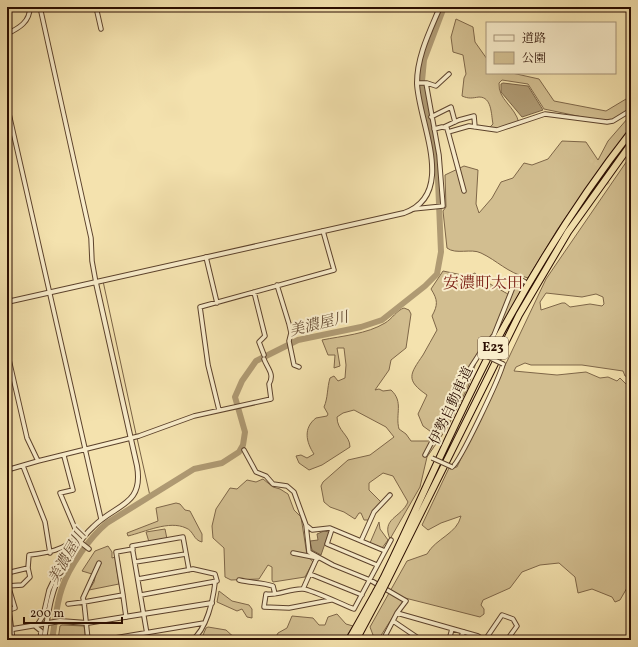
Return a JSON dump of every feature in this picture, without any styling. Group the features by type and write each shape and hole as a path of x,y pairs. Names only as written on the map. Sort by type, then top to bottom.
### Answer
{"highway":[{"name":"伊勢自動車道","path":"385,580 479,376 532,278 579,203 631,132"},
{"name":"伊勢自動車道","path":"356,640 378,593 519,315 568,232 631,144"},
{"name":"伊勢自動車道","path":"349,640 378,593"}],"street":[{"path":"7,34 23,25 29,14 30,7"},
{"path":"40,7 91,238 92,261 96,283 139,477 137,490 129,500 100,519 80,541 56,583 50,603 49,623 44,640"},
{"path":"96,7 101,29"},
{"path":"413,209 424,197 430,187 432,178 429,143 418,83 420,57 440,7"},
{"path":"418,83 436,86 449,74"},
{"path":"7,302 404,213 413,209 443,206 439,155 425,83"},
{"path":"7,105 100,519"},
{"path":"431,116 451,107 455,122"},
{"path":"448,132 469,126 497,130 545,114 607,122 613,121 631,110"},
{"path":"434,129 474,116 475,127"},
{"path":"444,127 447,128 464,191"},
{"path":"220,410 208,365 200,307 334,270 323,231"},
{"path":"206,257 217,303"},
{"path":"426,455 480,353 494,336 517,278 525,282"},
{"path":"277,285 291,333 289,341 294,365 299,367"},
{"path":"7,470 38,461 85,451 130,438 194,416 271,399 268,384 271,381 270,369 259,342 265,336 254,292"},
{"path":"7,351 26,438 38,461"},
{"path":"432,458 452,468 456,464 503,364 480,353"},
{"path":"244,450 256,472 266,476 274,484 288,486 293,490 306,525 309,552 320,559 370,580 406,601 397,613 384,638 390,640"},
{"path":"64,456 73,490 60,493 80,541 90,549"},
{"path":"23,466 45,522 50,553"},
{"path":"362,541 374,512 390,495"},
{"path":"306,525 312,530 326,528 332,529 384,550"},
{"path":"332,529 327,544 377,565"},
{"path":"148,640 132,546 183,538 189,570"},
{"path":"332,600 288,608 264,607 266,594 275,594 303,589 332,600 354,609 384,550 391,540"},
{"path":"13,640 9,630 9,610 15,608 8,585 23,584 30,577 28,568 29,556 50,553 73,542 80,541"},
{"path":"36,625 43,616 49,590 74,544 73,542"},
{"path":"126,617 116,552 133,549"},
{"path":"293,553 320,559"},
{"path":"135,562 186,554"},
{"path":"303,589 316,560 320,559"},
{"path":"88,640 83,598 99,563"},
{"path":"7,573 28,568"},
{"path":"138,579 196,569 215,574 217,581 215,583 212,602 199,633 192,640"},
{"path":"310,574 362,595"},
{"path":"239,580 252,583 260,582 273,586 275,594"},
{"path":"140,595 215,583"},
{"path":"68,604 123,595"},
{"path":"9,630 60,621 87,623 212,602"},
{"path":"397,613 452,628 474,638 484,640 502,615 513,619 517,626 507,640"},
{"path":"393,621 421,640"},
{"path":"103,640 204,623"},
{"path":"36,625 41,631 40,640"},
{"path":"449,640 452,628"},
{"path":"461,640 463,632"}],"green space":[{"path":"456,19 473,27 475,42 486,58 486,74 516,74 539,79 554,101 606,111 631,96 631,109 613,121 606,122 544,109 528,84 502,80 499,83 499,89 504,99 517,117 519,123 508,128 493,129 490,127 493,124 489,103 483,98 469,98 462,96 464,78 466,74 463,55 453,52 451,37"},
{"path":"628,118 631,119 631,129 603,164 557,230 528,278 508,270 481,253 473,251 455,251 447,248 443,211 446,207 445,175 464,166 478,170 476,204 479,213 492,198 501,182 513,178 524,163 532,165 548,159 562,141 586,142 598,160 608,141"},
{"path":"631,155 631,378 625,376 623,371 582,365 531,365 525,363 516,367 514,371 557,375 586,372 600,378 608,377 617,381 620,378 627,385 631,397 631,581 620,600 615,602 612,597 592,589 578,593 575,577 559,563 540,565 522,572 510,588 483,600 481,605 484,609 484,614 480,617 405,598 378,640 370,640 373,635 370,627 407,561 427,554 436,544 451,532 459,522 461,516 441,523 428,530 422,525 449,468 457,467 546,279","holes":["546,293 582,297 596,294 603,297 604,304 602,306 590,304 570,307 565,303 562,303 541,310 540,302"]},
{"path":"443,271 467,276 475,273 511,296 517,281 524,284 503,324 480,350 468,387 447,428 427,457 420,487 390,539 388,527 390,522 401,512 408,502 393,476 383,473 369,483 369,490 381,502 372,513 369,520 364,520 361,513 359,513 355,519 344,512 330,507 324,502 321,486 323,482 348,460 370,455 394,437 386,427 354,410 343,413 337,417 338,422 348,439 350,447 322,465 309,470 299,463 296,456 301,455 307,458 314,454 309,445 307,435 309,426 316,418 327,416 328,414 324,407 330,378 334,376 338,381 345,378 346,365 344,348 337,348 340,366 334,368 335,355 328,355 322,340 354,334 378,327 404,308 409,310 411,314 406,348 391,360 389,370 375,390 391,390 395,395 398,404 399,429 406,434 411,441 428,441 433,439 434,434 423,426 418,414 427,395 415,385 412,376 415,367 437,330 432,316 436,306 436,299 431,289"},
{"path":"263,479 273,487 288,494 294,510 301,517 307,555 313,562 305,577 273,582 272,567 268,565 259,579 231,580 225,577 224,548 213,538 212,526 216,509 230,488 237,489 247,480 256,482"},
{"path":"176,503 180,504 185,510 190,511 202,534 202,542 197,539 189,529 172,525 128,536 127,533 158,521 156,508"},
{"path":"379,522 380,529 388,540 382,548 370,543"},
{"path":"165,529 167,539 149,542 146,532"},
{"path":"108,546 112,552 112,558 115,557 119,584 89,590 94,582 97,568 101,564 100,561 92,574 82,571 95,551"},
{"path":"219,591 232,601 249,605 252,609 252,618 247,617 242,609 237,611 217,602"},
{"path":"337,614 346,624 353,626 344,640 274,640 278,633 287,628 292,616 313,618 319,625 325,625 328,617"},
{"path":"60,626 84,626 86,640 58,640"},
{"path":"206,628 226,630 237,640 201,640"}],"shaded area":[{"path":"501,84 528,86 543,110 522,117 501,92"},
{"path":"324,531 329,532 321,555 312,550 310,541 318,540 317,534"}],"waterway":[{"name":"美濃屋川","path":"52,640 58,601 65,580 81,553 100,529 107,523 194,469 222,463 239,452 243,445 245,432 235,397 242,381 256,361 298,340 361,327 382,320 425,286 437,274 441,252 437,156 424,102 422,81 424,60 444,7"},
{"path":"103,281 136,434"},
{"path":"137,438 150,496"}],"tunnel":[{"path":"590,160 596,164 609,185"}],"district":[{"name":"安濃町太田","path":"483,284"}]}
